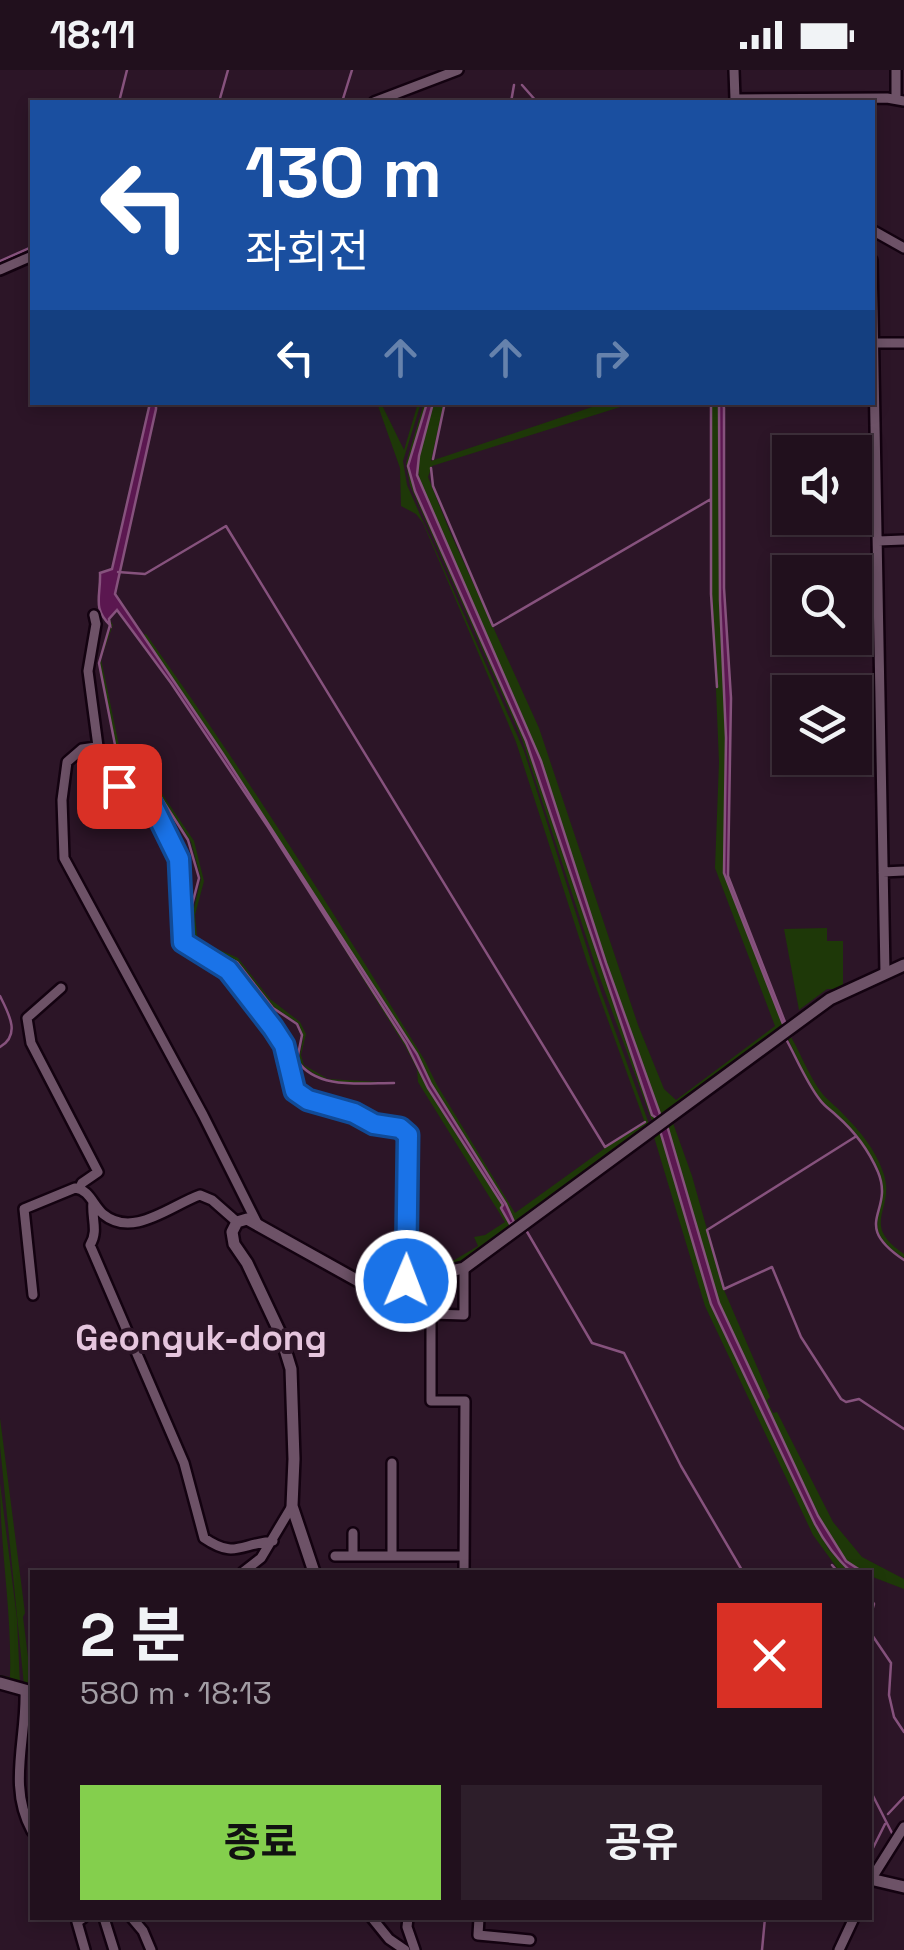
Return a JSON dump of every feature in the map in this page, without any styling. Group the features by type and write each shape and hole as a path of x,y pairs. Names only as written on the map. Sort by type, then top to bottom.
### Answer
{"street":[{"path":"379,100 458,70"},
{"path":"734,70 735,99 802,100"},
{"path":"875,101 900,99 896,70"},
{"path":"875,232 904,248"},
{"path":"0,270 30,257"},
{"path":"875,344 904,343"},
{"path":"875,393 885,974"},
{"path":"878,541 904,540"},
{"path":"94,615 88,671 96,746 104,776 119,786 144,792 179,859 183,942 228,970 273,1028 284,1045 295,1091 308,1100 354,1113 374,1124 400,1128 408,1135 406,1281"},
{"path":"96,746 82,749 67,762 62,800 64,858 258,1225"},
{"path":"882,872 904,871"},
{"path":"313,1570 292,1506 291,1369 280,1334 234,1244 232,1232 237,1222 247,1219 360,1282 406,1281 464,1268 830,999 904,965"},
{"path":"34,1295 24,1209 80,1187 98,1172 31,1043 28,1018 62,988"},
{"path":"80,1187 107,1217 128,1223 141,1222 200,1195 212,1200 237,1222"},
{"path":"93,1202 96,1231 90,1244 184,1462 204,1538 230,1551 254,1542 273,1541"},
{"path":"464,1268 464,1314 432,1314 431,1384 431,1401 464,1401 464,1570"},
{"path":"392,1463 392,1556"},
{"path":"246,1570 261,1558 292,1506"},
{"path":"353,1533 353,1556"},
{"path":"335,1556 464,1556"},
{"path":"0,1683 29,1691 18,1783 22,1813 30,1827"},
{"path":"872,1877 904,1828"},
{"path":"872,1880 904,1887"},
{"path":"78,1920 86,1950"},
{"path":"105,1920 114,1950"},
{"path":"134,1920 151,1950"},
{"path":"374,1920 405,1950"},
{"path":"408,1920 415,1950"},
{"path":"480,1920 478,1935 530,1940"},
{"path":"840,1950 853,1920"}],"green space":[{"path":"378,405 382,405 404,450 420,405 403,461 407,485 524,751 600,989 649,1124 465,1261 450,1269 417,1274 408,1268 451,1262 478,1246 474,1237 505,1222 418,1082 417,1069 405,1046 268,827 514,1220 431,1084 417,1054 143,635 146,634 288,844 424,1059 515,1213 645,1123 588,965 516,742 423,523 401,506 400,468"},
{"path":"426,405 410,457 411,478 526,741 652,1115 660,1114 541,761 421,485 417,466 432,405 444,405 431,461 598,405 627,405 432,466 428,477 539,728 638,1025 664,1089 676,1100 775,1026 715,868 719,762 712,593 712,405 719,405 720,600 726,738 724,873 783,1024 653,1124 596,967 522,739 410,485 406,463"},
{"path":"109,618 113,625 101,659 122,760 126,767 154,782 194,841 204,881 195,915 197,936 238,958 270,999 300,1022 306,1034 301,1055 304,1065 299,1060 303,1039 299,1024 274,1007 239,962 200,943 194,937 192,916 201,879 191,842 152,782 125,769 117,752 100,668 101,653 112,626"},
{"path":"827,928 827,941 843,941 843,989 827,989 799,1010 784,929"},
{"path":"791,1037 821,1092 876,1156 886,1185 881,1216 883,1233 904,1258 880,1236 877,1227 883,1185 874,1160 816,1093 788,1039"},
{"path":"785,1038 673,1123 724,1290 770,1397 767,1400 773,1413 777,1412 833,1522 862,1557 904,1579 904,1589 872,1577 872,1570 860,1570 846,1561 828,1534 715,1292 666,1122"},
{"path":"328,1079 396,1083 356,1083"},
{"path":"659,1127 711,1304 815,1524 829,1550 849,1570 839,1570 813,1535 705,1306 654,1137 525,1229"},
{"path":"0,1418 25,1613 30,1688 0,1679 0,1675 10,1677 10,1653 0,1483 17,1619 20,1685 24,1685"}],"shaded area":[{"path":"150,405 156,405 115,594 417,1054 514,1222 510,1224 503,1205 428,1088 406,1043 171,683 117,610 109,619 110,625 104,619 99,601 100,573 112,569"},
{"path":"426,405 432,405 417,475 541,761 660,1114 658,1119 652,1115 526,741 415,491 408,466"},
{"path":"719,405 723,405 724,588 731,698 728,876 783,1024 724,873 726,738 720,600"},
{"path":"666,1122 719,1303 818,1516 846,1561 860,1570 849,1570 819,1531 711,1304 659,1127"}],"waterway":[{"path":"120,100 127,70"},
{"path":"220,100 228,70"},
{"path":"343,100 352,70"},
{"path":"511,100 514,85"},
{"path":"522,85 535,100"},
{"path":"0,261 30,248"},
{"path":"2,264 30,252"},
{"path":"433,459 444,405"},
{"path":"711,405 711,594 717,687"},
{"path":"431,468 433,486 493,626 711,499"},
{"path":"118,572 145,574 226,526 605,1147 645,1122"},
{"path":"110,625 99,663 117,755 123,769 151,782 188,840 199,878 192,905 192,937 237,962 273,1008 297,1024 302,1035 297,1060 305,1070 341,1083 394,1083"},
{"path":"0,996 12,1030 0,1047"},
{"path":"791,1036 786,1039 815,1093 855,1135 874,1164 882,1186 876,1227 888,1247 904,1260"},
{"path":"855,1137 707,1230 724,1289 772,1267 801,1337 841,1399 859,1399 904,1429"},
{"path":"526,1230 592,1343 624,1353 681,1466 742,1570"},
{"path":"832,1565 836,1570"},
{"path":"872,1601 872,1611"},
{"path":"872,1635 891,1663 889,1695 894,1717 904,1732"},
{"path":"25,1750 30,1724"},
{"path":"872,1794 893,1835"},
{"path":"25,1797 30,1809"},
{"path":"888,1814 904,1797"},
{"path":"872,1850 885,1824"},
{"path":"762,1950 765,1920"}],"district":[{"name":"Geonguk-dong","path":"201,1338"}],"route":[{"path":"119,786 135,788 149,798 179,859 183,942 228,970 246,991 284,1045 295,1091 308,1100 354,1113 374,1124 400,1128 408,1135 406,1281"}]}
